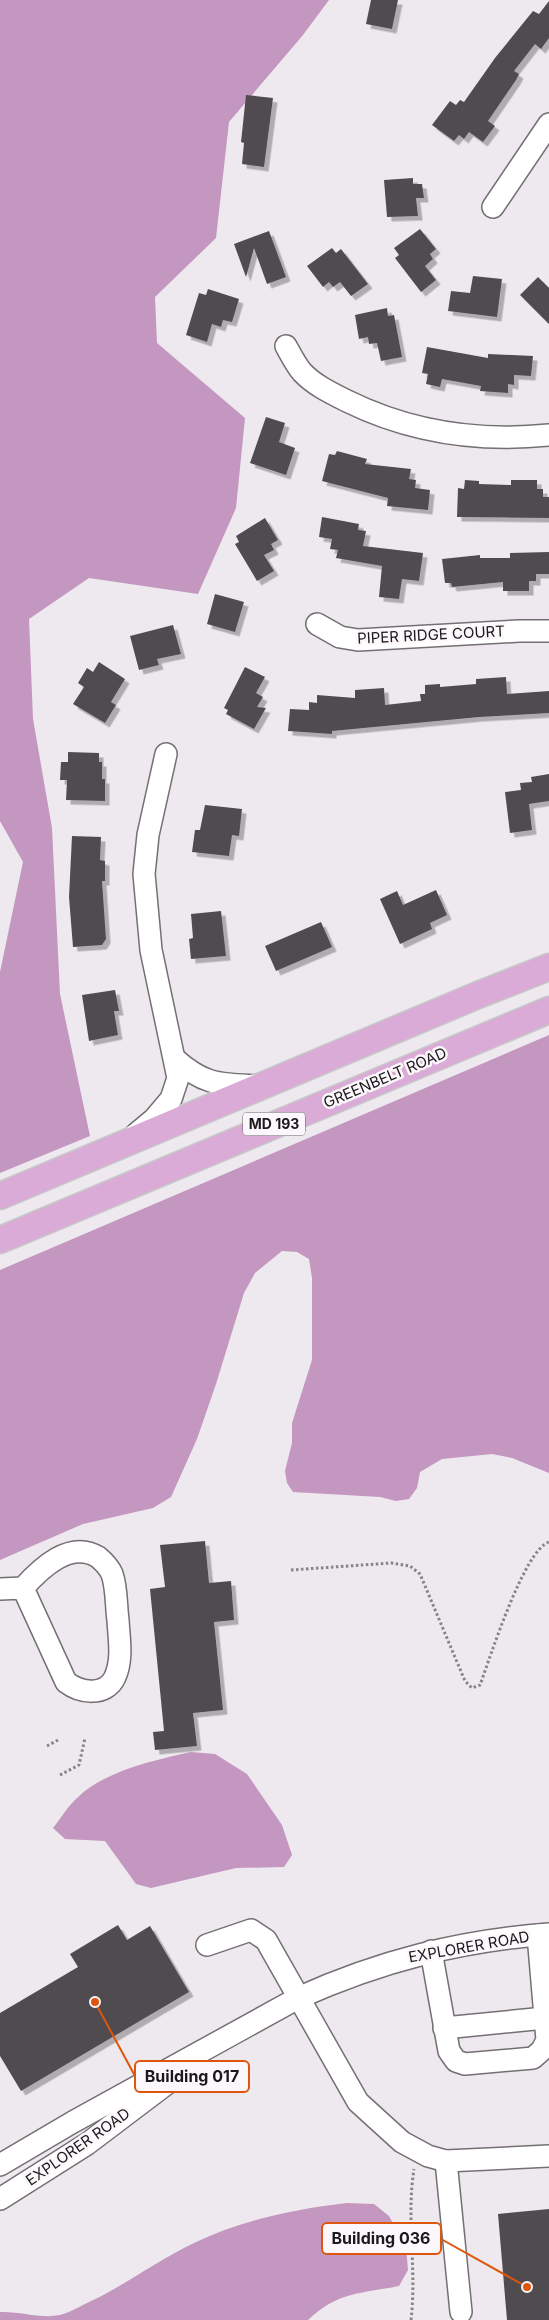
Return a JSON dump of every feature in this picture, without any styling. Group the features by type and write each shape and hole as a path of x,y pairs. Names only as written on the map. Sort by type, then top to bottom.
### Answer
{"main road":[{"name":"MD 193","path":"0,1196 259,1086 549,967"},
{"name":"GREENBELT ROAD","path":"0,1240 549,1010"},
{"path":"299,1070 316,1107"}],"street":[{"path":"493,207 549,124"},
{"path":"286,346 301,371 317,384 358,406 383,416 411,425 475,436 498,438 549,435"},
{"name":"PIPER RIDGE COURT","path":"317,624 340,637 358,640 549,631"},
{"path":"126,1143 154,1120 171,1099 178,1078 150,950 144,874 148,835 166,754"},
{"path":"175,1059 191,1074 216,1084 259,1086"},
{"path":"0,1588 23,1588 48,1564 70,1553 91,1553 105,1562 112,1574 114,1586 120,1658 115,1678 105,1688 84,1692 75,1689 66,1682 23,1588"},
{"path":"207,1945 251,1930 266,1940 358,2102 402,2142 428,2156 446,2162 549,2156"},
{"path":"432,1951 449,2051 456,2061 466,2064 533,2058 542,2050 547,2040 543,1934"},
{"name":"EXPLORER ROAD","path":"0,2165 73,2122 298,1998 381,1964 432,1951 543,1934"},
{"path":"444,2028 545,2018"},
{"name":"EXPLORER ROAD","path":"1,2197 87,2144 227,2038"},
{"path":"446,2162 461,2312"}],"path":[{"path":"291,1570 391,1563 410,1566 420,1574 465,1681 472,1688 480,1685 524,1569 544,1544 549,1542"},
{"path":"60,1775 79,1765 84,1738"},
{"path":"47,1746 58,1740"},
{"path":"411,2320 414,2292 409,2197 415,2162"}],"shaded area":[{"path":"0,0 329,0 303,35 229,122 216,238 155,297 157,343 245,418 236,508 198,594 89,578 29,619 33,719 52,828 60,994 90,1136 0,1173 0,972 23,862 0,821"},
{"path":"549,1035 549,1473 512,1458 492,1454 442,1459 420,1472 417,1488 409,1499 396,1501 380,1497 293,1492 287,1483 285,1471 292,1443 292,1423 312,1360 312,1278 309,1259 297,1252 282,1251 255,1273 244,1293 197,1439 171,1497 153,1508 83,1524 0,1560 0,1270"},
{"path":"191,1752 215,1754 247,1774 282,1825 292,1855 284,1867 236,1868 151,1888 136,1884 105,1841 65,1839 53,1828 74,1801 101,1781 131,1768"},
{"path":"347,2203 374,2204 389,2216 406,2247 408,2270 399,2286 350,2295 330,2304 308,2320 0,2320 0,2312 45,2316 63,2314 113,2290 180,2250 212,2235 269,2217"}],"building":[{"path":"371,0 398,0 392,29 366,24"},
{"path":"549,1 549,38 541,49 535,44 514,71 519,74 488,121 495,126 483,142 469,132 464,139 459,135 454,141 432,125 450,101 456,105 460,100 464,102 495,58 533,11 539,14"},
{"path":"246,95 273,98 264,167 242,164 244,143 241,142"},
{"path":"413,178 413,184 422,184 424,198 416,198 418,216 387,217 384,180"},
{"path":"420,229 436,249 430,254 433,259 425,266 436,280 421,292 395,258 399,255 394,248"},
{"path":"269,231 286,277 267,284 254,248 246,277 234,244"},
{"path":"332,248 336,253 341,249 368,284 351,296 340,282 333,287 329,282 323,287 307,266"},
{"path":"473,276 502,279 497,317 448,311 451,291 470,293"},
{"path":"538,277 549,288 549,324 520,295"},
{"path":"208,289 239,299 232,322 223,320 221,327 212,324 207,342 186,335 199,293 206,295"},
{"path":"387,308 388,316 394,315 402,357 381,361 377,343 369,344 368,337 359,339 355,315"},
{"path":"427,347 488,358 488,354 533,356 531,376 514,375 514,385 508,384 508,393 480,391 481,386 442,379 440,387 426,384 428,374 422,373"},
{"path":"266,417 285,423 279,442 295,448 286,475 250,463"},
{"path":"337,451 367,459 365,464 411,469 409,479 416,480 415,488 430,490 428,510 387,506 388,498 322,481 329,454 335,455"},
{"path":"465,480 479,481 479,484 511,485 511,480 537,480 537,489 543,489 543,497 549,497 549,518 457,517 458,488 464,489"},
{"path":"322,517 359,524 358,530 366,531 363,546 423,553 419,581 402,579 399,599 379,597 382,566 336,558 338,550 330,549 332,539 319,537"},
{"path":"265,518 278,540 271,544 274,550 264,555 274,571 257,581 235,544 239,542 236,536"},
{"path":"549,552 549,574 536,574 536,581 529,581 529,591 503,591 503,582 452,587 451,583 445,583 442,559 480,555 480,558 510,558 510,553"},
{"path":"215,594 244,602 235,632 207,624"},
{"path":"173,625 181,654 157,659 159,665 139,670 130,636"},
{"path":"99,662 125,679 111,702 116,705 105,723 73,704 84,687 78,683 87,668 93,672"},
{"path":"245,667 265,677 256,693 263,697 257,707 266,708 254,729 226,714 228,710 224,708"},
{"path":"506,677 507,694 549,691 549,713 479,717 332,731 332,734 288,731 290,709 309,710 309,702 317,703 317,695 355,698 355,690 384,688 385,705 421,701 420,694 425,694 425,685 440,684 440,687 476,684 476,679"},
{"path":"68,752 99,753 99,762 102,762 102,779 105,779 105,801 66,800 67,780 60,780 61,762 68,762"},
{"path":"549,774 549,801 529,804 532,830 510,833 505,792 521,790 520,783 532,782 531,777"},
{"path":"205,805 242,809 239,836 232,835 229,856 192,852 195,830 200,830"},
{"path":"72,836 101,837 100,860 105,861 105,881 102,881 106,939 102,945 73,947 69,897"},
{"path":"436,890 447,915 430,923 432,929 400,944 380,899 397,891 403,905"},
{"path":"221,911 226,956 191,959 189,939 193,938 191,914"},
{"path":"321,922 332,947 276,971 265,946"},
{"path":"115,990 119,1011 114,1011 118,1035 89,1041 82,995"},
{"path":"205,1541 209,1583 231,1581 234,1620 214,1622 223,1710 193,1713 197,1746 155,1750 153,1732 164,1731 150,1589 165,1587 160,1545"},
{"path":"118,1925 127,1940 150,1926 189,1992 21,2091 0,2056 0,2013 78,1967 70,1954"},
{"path":"549,2209 549,2320 507,2320 498,2214"}],"place":[{"name":"Building 017","path":"95,2002"},
{"name":"Building 036","path":"527,2287"}]}
